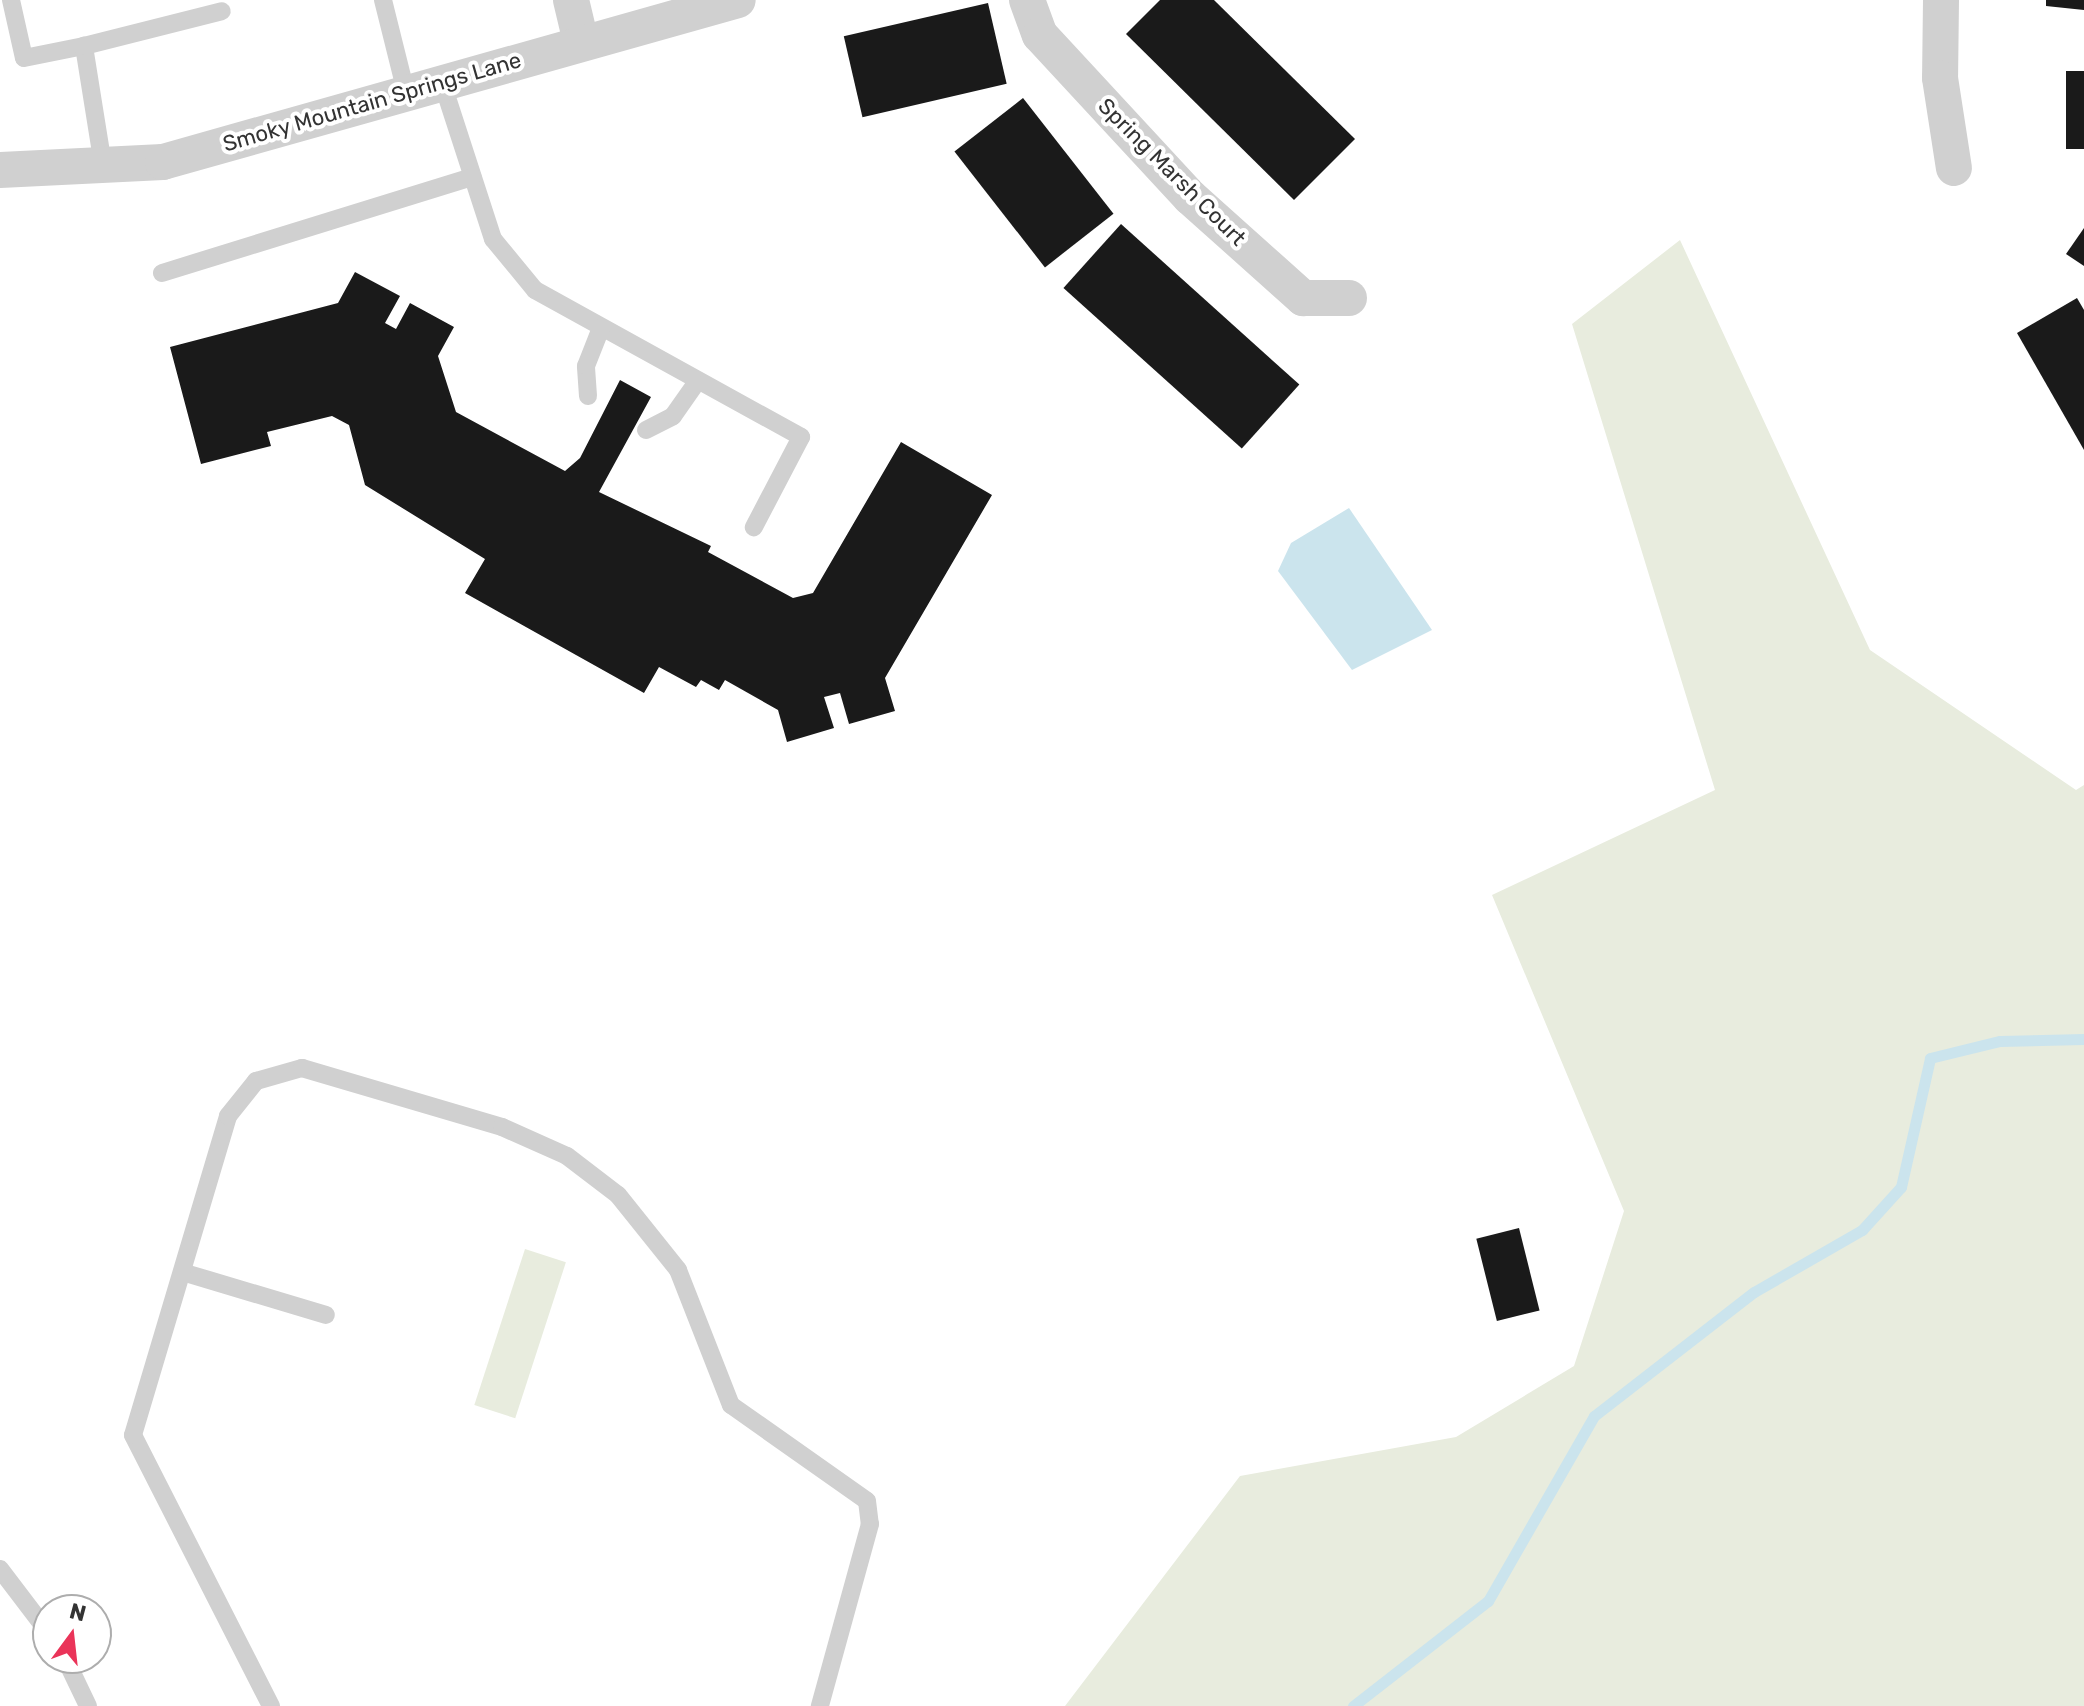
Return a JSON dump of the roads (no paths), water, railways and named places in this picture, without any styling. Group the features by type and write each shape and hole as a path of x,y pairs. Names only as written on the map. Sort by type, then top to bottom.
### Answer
{"street":[{"path":"571,0 581,42"},
{"name":"Smoky Mountain Springs Lane","path":"0,170 163,162 738,0"},
{"name":"Spring Marsh Court","path":"1027,0 1040,35 1190,197 1303,298 1349,298"},
{"path":"1941,0 1940,78 1954,168"}],"lane":[{"path":"11,0 24,58 222,11"},
{"path":"383,0 406,92"},
{"path":"84,46 103,165"},
{"path":"442,82 493,239 535,290 695,384 801,437 754,527"},
{"path":"162,273 473,177"},
{"path":"588,396 586,366 601,328"},
{"path":"646,430 673,416 695,384"},
{"path":"271,1706 133,1435 228,1116 256,1081 302,1068 502,1127 567,1156 618,1195 678,1270 731,1405 867,1501 870,1524 820,1706"},
{"path":"182,1272 326,1315"},
{"path":"0,1569 32,1611"},
{"path":"73,1674 88,1706"}],"water":[{"path":"1349,508 1432,630 1352,670 1278,571 1291,543"}],"waterway":[{"path":"1353,1706 1488,1601 1594,1416 1754,1292 1862,1230 1901,1187 1930,1058 2000,1041 2084,1039"}]}
